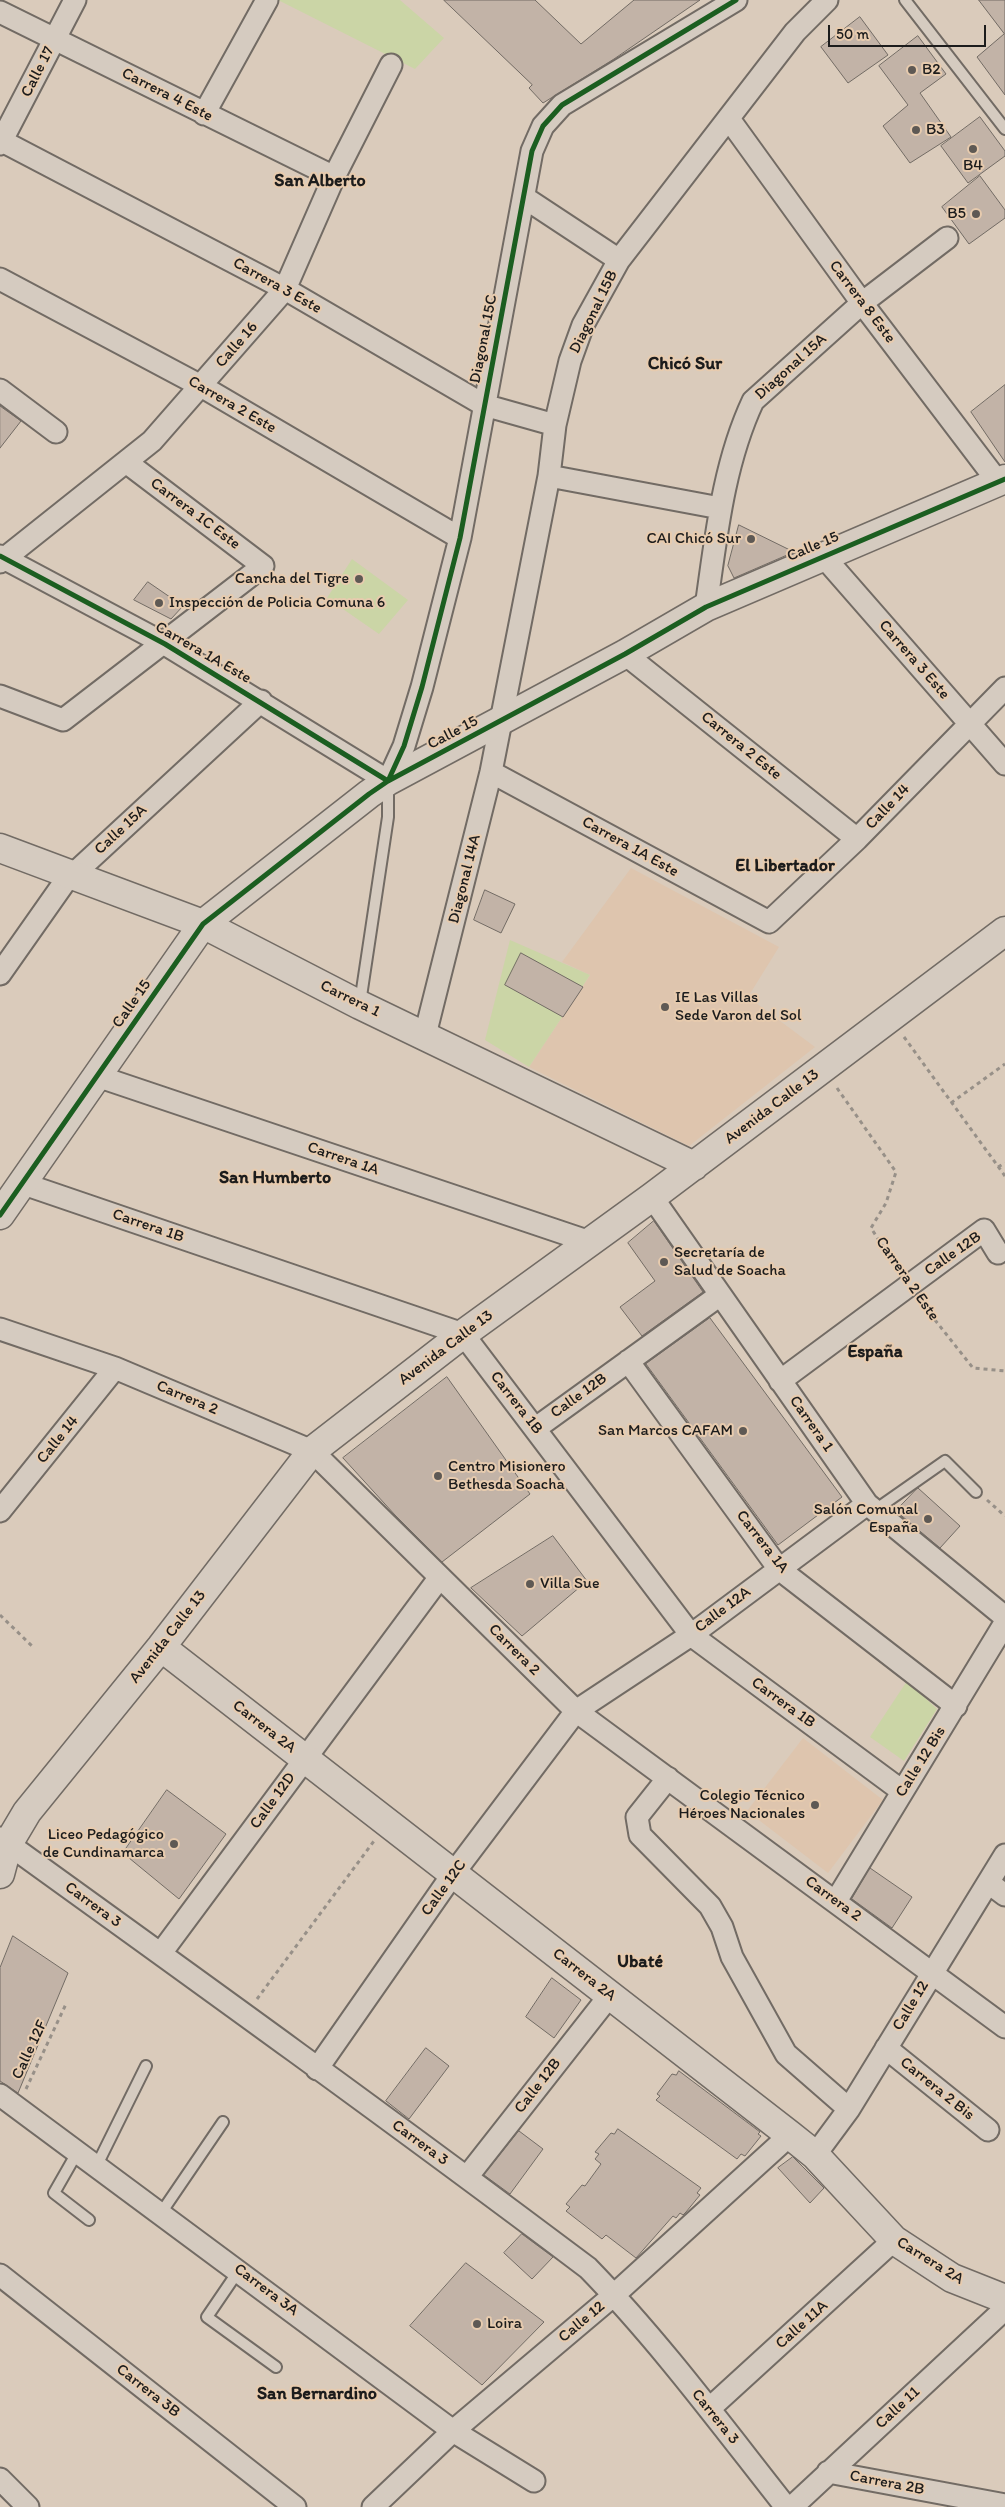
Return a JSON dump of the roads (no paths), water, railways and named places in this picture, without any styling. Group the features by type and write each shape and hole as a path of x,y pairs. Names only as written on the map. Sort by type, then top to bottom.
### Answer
{"street":[{"name":"Calle 17","path":"1,142 75,0"},
{"path":"204,114 267,0"},
{"name":"Diagonal 15C","path":"388,781 404,746 422,687 460,538 532,150 547,112 562,105 736,0"},
{"name":"Diagonal 15B","path":"501,721 549,476 555,425 570,361 583,326 619,260 796,32 827,0"},
{"name":"Carrera 4 Este","path":"0,12 334,177"},
{"name":"Calle 16","path":"2,559 152,442 285,289 334,177 391,65"},
{"name":"Carrera 8 Este","path":"729,119 862,303 1002,481"},
{"name":"Carrera 3 Este","path":"1,142 285,289 484,405 555,425"},
{"path":"524,198 619,260"},
{"name":"Diagonal 15A","path":"706,607 720,508 744,420 753,401 862,303 947,238"},
{"name":"Carrera 2 Este","path":"0,279 201,386 460,538"},
{"path":"0,390 56,432"},
{"name":"Carrera 1C Este","path":"126,462 263,566 165,644"},
{"path":"549,476 720,508"},
{"name":"Calle 15","path":"1,1212 203,924 388,781 625,654 706,607 1002,481"},
{"name":"Carrera 3 Este","path":"824,556 1005,764"},
{"name":"Carrera 1A Este","path":"2,559 165,644 261,701 388,781"},
{"path":"0,696 63,720 165,644"},
{"name":"Carrera 2 Este","path":"625,654 857,839"},
{"name":"Calle 14","path":"769,922 857,839 1005,688"},
{"name":"Calle 15A","path":"0,974 72,875 261,701"},
{"name":"Diagonal 14A","path":"425,1035 491,772 501,721"},
{"name":"Carrera 1A Este","path":"491,772 769,922"},
{"name":"Carrera 1","path":"0,848 203,924 360,1005 694,1166"},
{"name":"Avenida Calle 13","path":"0,1874 4,1841 162,1647 312,1451 463,1334 694,1166 1005,930"},
{"name":"Carrera 1A","path":"97,1076 590,1242"},
{"name":"Carrera 1B","path":"21,1183 463,1334 691,1635 902,1791"},
{"name":"Carrera 1","path":"652,1197 780,1381 871,1507 1005,1617"},
{"name":"Calle 12B","path":"780,1381 984,1230 998,1253"},
{"name":"Calle 12B","path":"536,1428 720,1295"},
{"name":"Carrera 2","path":"0,1329 115,1368 312,1451 576,1712 836,1901 1005,2027"},
{"name":"Carrera 1A","path":"628,1360 779,1569 956,1706"},
{"name":"Calle 14","path":"0,1511 115,1368"},
{"name":"Calle 12A","path":"576,1712 691,1635 779,1569 871,1507"},
{"name":"Calle 12D","path":"161,1953 440,1577"},
{"name":"Calle 12 Bis","path":"836,1901 1005,1623"},
{"name":"Carrera 2A","path":"162,1647 790,2135 814,2155 894,2240 952,2278 1005,2299"},
{"name":"Calle 12C","path":"317,2069 453,1874 576,1712"},
{"path":"668,1778 637,1817 640,1835 710,1906 722,1927 732,1957 786,2054 849,2109"},
{"name":"Carrera 3","path":"4,1841 246,2014 317,2069 467,2177 588,2268 614,2295 709,2409 786,2507"},
{"name":"Calle 12","path":"814,2155 849,2109 932,1973 997,1889 1005,1856"},
{"name":"Calle 12B","path":"467,2177 610,1995"},
{"name":"Carrera 2 Bis","path":"886,2048 988,2130"},
{"name":"Carrera 3A","path":"8,2101 239,2270 453,2431 534,2481"},
{"name":"Calle 12","path":"373,2507 453,2431 614,2295 734,2180 790,2135"},
{"name":"Calle 11A","path":"709,2409 894,2240"},
{"name":"Carrera 3B","path":"0,2275 296,2507"},
{"name":"Calle 11","path":"792,2507 1005,2309"},
{"name":"Carrera 2B","path":"828,2472 1005,2505"},
{"path":"0,2480 28,2507"}],"lane":[{"path":"906,0 1005,129"},
{"path":"360,1005 388,816 388,781"},
{"path":"871,1507 945,1461 976,1492"},
{"path":"97,2165 146,2066"},
{"path":"161,2213 223,2122"},
{"path":"78,2151 54,2193 89,2220"},
{"path":"239,2270 207,2316 276,2367"}],"place":[{"name":"B2","path":"912,70"},
{"name":"B3","path":"916,130"},
{"name":"B4","path":"973,149"},
{"name":"B5","path":"976,214"},
{"name":"CAI Chicó Sur","path":"751,539"},
{"name":"Cancha del Tigre","path":"359,579"},
{"name":"Inspección de Policia Comuna 6","path":"159,603"},
{"name":"IE Las Villas Sede Varon del Sol","path":"665,1007"},
{"name":"Secretaría de Salud de Soacha","path":"664,1262"},
{"name":"San Marcos CAFAM","path":"743,1431"},
{"name":"Centro Misionero Bethesda Soacha","path":"438,1476"},
{"name":"Salón Comunal España","path":"928,1519"},
{"name":"Villa Sue","path":"530,1584"},
{"name":"Colegio Técnico Héroes Nacionales","path":"815,1805"},
{"name":"Liceo Pedagógico de Cundinamarca","path":"174,1844"},
{"name":"Loira","path":"477,2324"}],"district":[{"name":"San Alberto","path":"320,181"},
{"name":"Chicó Sur","path":"685,364"},
{"name":"El Libertador","path":"785,866"},
{"name":"San Humberto","path":"275,1178"},
{"name":"España","path":"875,1352"},
{"name":"Ubaté","path":"640,1962"},
{"name":"San Bernardino","path":"317,2394"}]}
